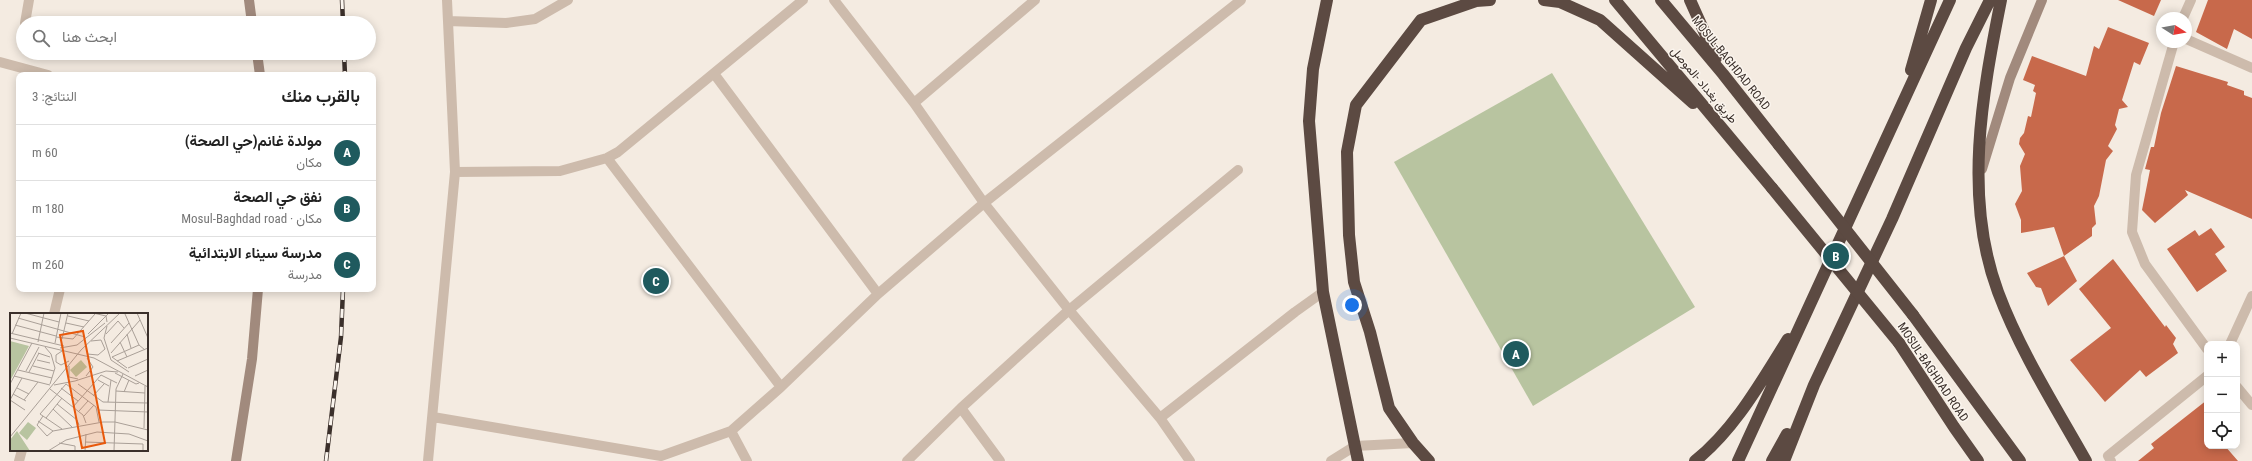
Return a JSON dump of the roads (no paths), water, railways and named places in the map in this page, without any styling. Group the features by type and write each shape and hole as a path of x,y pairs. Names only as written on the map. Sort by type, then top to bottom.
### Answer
{"highway":[{"path":"1327,0 1313,69 1309,121 1323,292 1358,461"},
{"path":"1429,461 1413,443 1389,408 1370,332 1354,282 1349,235 1347,152 1356,105 1421,20 1476,1 1490,0"},
{"path":"1544,0 1560,2 1600,20 1724,130"},
{"name":"طريق بغداد -الموصل","path":"1615,0 1772,188"},
{"name":"MOSUL-BAGHDAD ROAD","path":"1661,0 1724,74 1913,315 2020,461"},
{"path":"1690,0 1724,74"},
{"path":"1895,118 1931,0"},
{"path":"1738,461 1812,303 1950,0"},
{"path":"1784,461 1814,385 1892,219 1966,48 1990,0"},
{"path":"2000,0 1983,95 1979,182 1986,252 1998,292 2031,363 2086,461"},
{"name":"MOSUL-BAGHDAD ROAD","path":"1772,188 1899,343 1978,461"},
{"path":"1695,461 1739,416 1812,303"},
{"path":"1772,461 1814,385"},
{"path":"1954,427 1969,461"}],"street":[{"path":"26,16 29,0"},
{"path":"249,0 251,16"},
{"path":"428,461 455,172 447,0"},
{"path":"448,21 506,23 535,19 568,0"},
{"path":"455,172 560,171 607,158 618,152 715,75 804,0"},
{"path":"834,0 914,103 984,203 1069,310 1160,418 1190,461"},
{"path":"914,103 1035,0"},
{"path":"433,417 660,459 731,431 781,387 878,294 984,203 1241,0"},
{"path":"1979,182 1996,119 2010,78 2042,0"},
{"path":"2186,12 2191,0"},
{"path":"2192,42 2252,68"},
{"path":"2172,48 2136,175 2132,232 2144,264 2204,345"},
{"path":"258,60 260,72"},
{"path":"0,62 37,72"},
{"path":"715,75 878,294"},
{"path":"607,158 781,387"},
{"path":"907,461 961,408 1069,310 1238,170"},
{"path":"54,313 59,292"},
{"path":"236,461 252,359 258,292"},
{"path":"1160,418 1295,312 1323,292"},
{"path":"2231,341 2252,296"},
{"path":"2111,461 2108,456 2206,377"},
{"path":"2240,391 2252,405"},
{"path":"961,408 1000,461"},
{"path":"731,431 747,461"},
{"path":"1331,461 1355,446 1413,443"},
{"path":"19,461 22,451"}],"railway":[{"path":"342,0 343,16"},
{"path":"344,60 345,72"},
{"path":"326,461 341,337 343,292"}],"place":[{"name":"نفق حي الصحة","path":"1836,256"},
{"name":"مدرسة سيناء الابتدائية","path":"656,281"},
{"name":"مولدة غانم(حي الصحة)","path":"1516,354"}]}
